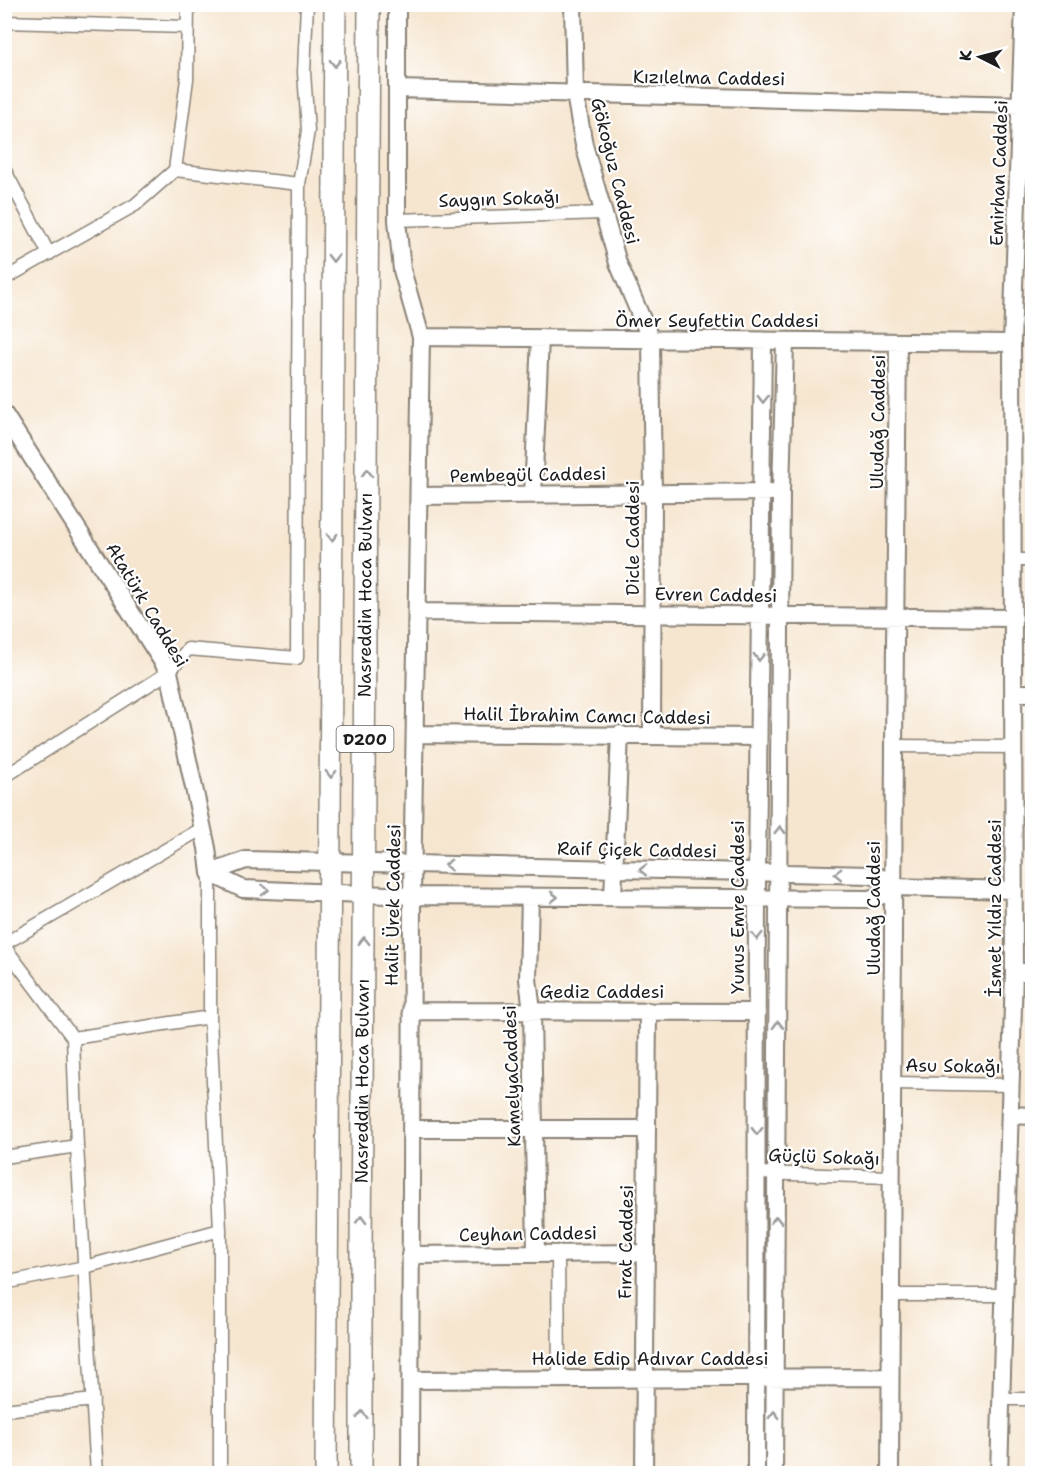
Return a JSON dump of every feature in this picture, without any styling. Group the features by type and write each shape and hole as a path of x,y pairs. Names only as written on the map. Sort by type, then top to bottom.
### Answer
{"highway":[{"name":"Nasreddin Hoca Bulvarı","path":"326,1473 335,4"},
{"name":"Nasreddin Hoca Bulvarı","path":"361,1473 369,4"}],"street":[{"path":"4,279 135,205 174,170 187,79 188,4"},
{"path":"4,777 169,672 189,649 297,658 299,184 308,132 304,72 307,4"},
{"name":"Halit Ürek Caddesi","path":"397,4 397,220 402,270 421,337 412,864 410,1473"},
{"name":"Gökoğuz Caddesi","path":"573,4 575,94 584,145 628,291 651,340"},
{"name":"Emirhan Caddesi","path":"1012,343 1024,4"},
{"path":"4,21 188,27"},
{"name":"Kızılelma Caddesi","path":"397,89 1021,105"},
{"path":"4,169 49,254"},
{"path":"174,170 299,184"},
{"name":"Saygın Sokağı","path":"397,220 603,213"},
{"name":"Ömer Seyfettin Caddesi","path":"421,337 898,344 1012,343"},
{"path":"533,495 540,338"},
{"name":"Dicle Caddesi","path":"651,340 652,735"},
{"name":"Yunus Emre Caddesi","path":"756,1473 757,872 763,341"},
{"path":"774,1473 781,492 785,341"},
{"name":"İsmet Yıldız Caddesi","path":"999,1473 1014,972 1012,343"},
{"name":"Uludağ Caddesi","path":"890,1473 898,344"},
{"name":"Atatürk Caddesi","path":"4,414 169,672 203,828 210,873"},
{"name":"Pembegül Caddesi","path":"419,496 781,492"},
{"path":"1014,560 1032,560"},
{"name":"Evren Caddesi","path":"418,612 1014,618"},
{"path":"1014,693 1032,693"},
{"name":"Halil İbrahim Camcı Caddesi","path":"416,734 758,737"},
{"path":"613,897 620,735"},
{"path":"894,746 1014,747"},
{"path":"97,1473 77,1146 73,1038 4,945 203,828"},
{"path":"1015,836 1032,837"},
{"name":"Raif Çiçek Caddesi","path":"210,873 246,860 870,875 882,878 893,887 1014,890"},
{"path":"210,873 210,1017 220,1230 220,1473"},
{"name":"Raif Çiçek Caddesi","path":"210,873 243,889 412,896 869,899 883,895 893,887"},
{"name":"KamelyaCaddesi","path":"530,897 528,980 532,1011 536,1253"},
{"path":"1014,972 1032,972"},
{"name":"Gediz Caddesi","path":"411,1011 757,1012"},
{"name":"Fırat Caddesi","path":"644,1473 648,1011"},
{"path":"73,1038 210,1017"},
{"name":"Asu Sokağı","path":"893,1083 1012,1085"},
{"path":"1011,1115 1032,1116"},
{"path":"411,1129 647,1130"},
{"path":"4,1157 77,1146"},
{"name":"Güçlü Sokağı","path":"756,1173 891,1177"},
{"path":"4,1283 85,1267 220,1230"},
{"path":"558,1253 559,1379"},
{"name":"Ceyhan Caddesi","path":"411,1255 645,1253"},
{"path":"892,1295 1004,1295"},
{"name":"Halide Edip Adıvar Caddesi","path":"410,1380 890,1377"},
{"path":"1001,1399 1032,1400"},
{"path":"4,1410 93,1400"}]}
